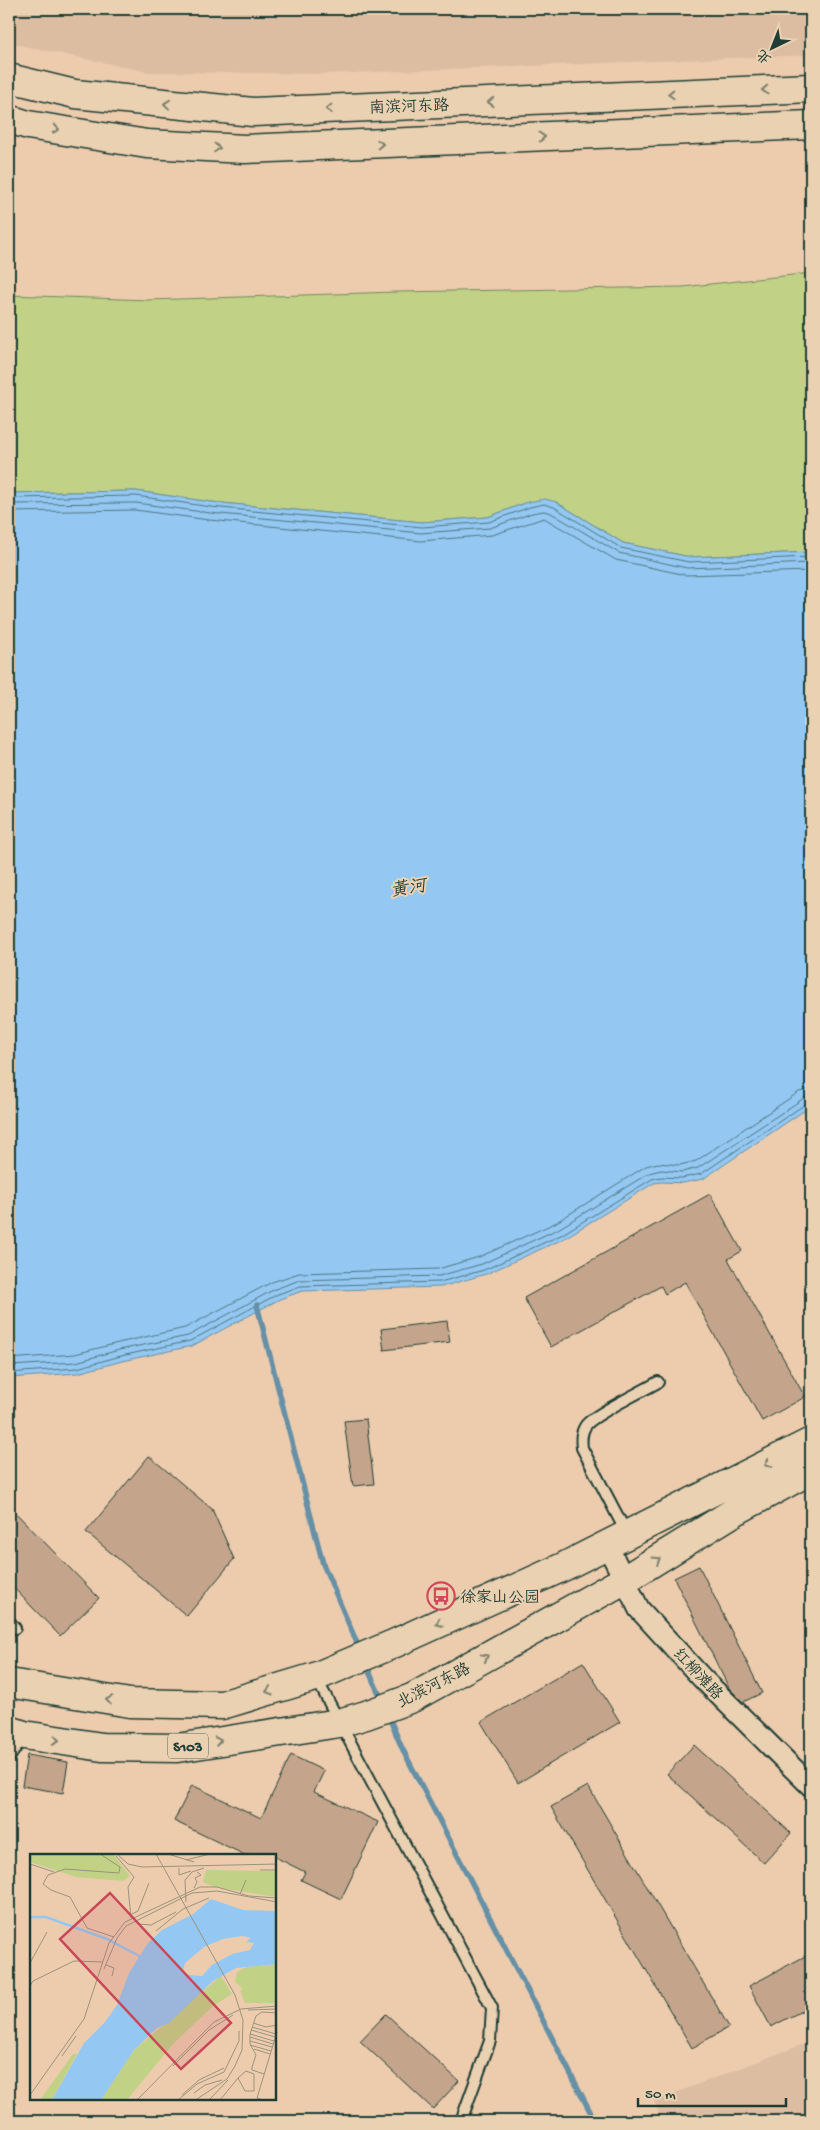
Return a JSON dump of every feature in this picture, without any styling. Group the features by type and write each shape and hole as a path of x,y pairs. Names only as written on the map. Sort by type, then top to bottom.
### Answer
{"main road":[{"name":"南滨河东路","path":"9,78 75,94 253,112 811,88"},
{"path":"9,119 28,125 148,144 245,149 811,125"},
{"path":"9,1683 130,1703 222,1705 315,1677 391,1645 617,1540 811,1442"},
{"name":"北滨河东路","path":"16,1732 102,1747 177,1748 339,1723 412,1698 624,1580 734,1512 811,1470"}],"street":[{"name":"红柳滩路","path":"617,1540 624,1580 639,1608 702,1678 811,1786"}],"lane":[{"path":"617,1540 582,1448 581,1439 588,1423 594,1418 658,1382"},
{"path":"315,1677 492,2008 490,2041 461,2121"},
{"path":"9,1758 16,1732"}],"shaded area":[{"path":"9,9 811,9 811,55 327,74 148,72 9,43"},
{"path":"811,2041 811,2121 662,2121 654,2101"}],"green space":[{"path":"811,273 811,552 690,557 623,543 556,502 528,502 488,517 422,522 211,502 136,491 9,493 9,295 148,300 396,292 683,287"}],"water":[{"name":"黄河","path":"136,491 211,502 422,522 488,517 528,502 545,499 556,502 623,543 690,557 811,552 811,1106 703,1179 683,1183 654,1183 563,1239 486,1274 441,1287 302,1291 280,1299 192,1346 122,1361 78,1373 9,1378 9,493"}],"building":[{"path":"710,1194 742,1251 728,1259 805,1397 762,1421 685,1282 665,1294 661,1286 551,1347 524,1298"},
{"path":"447,1321 450,1342 384,1350 381,1329"},
{"path":"366,1419 374,1484 353,1486 344,1421"},
{"path":"149,1456 212,1509 234,1559 187,1616 86,1532"},
{"path":"9,1506 99,1598 60,1636 9,1583"},
{"path":"699,1566 762,1693 743,1702 729,1688 674,1578"},
{"path":"583,1662 620,1722 518,1783 481,1722"},
{"path":"694,1745 791,1833 764,1863 667,1774"},
{"path":"27,1755 68,1762 63,1793 22,1786"},
{"path":"291,1755 324,1771 314,1792 378,1822 341,1899 301,1880 305,1872 276,1858 276,1854 243,1854 174,1821 192,1785 261,1818"},
{"path":"588,1786 729,2027 692,2048 551,1807"},
{"path":"811,1953 811,2006 771,2027 749,1986"},
{"path":"386,2014 459,2081 433,2109 360,2041"}],"waterway":[{"path":"257,1305 323,1564 360,1650"},
{"path":"365,1663 383,1702"},
{"path":"388,1715 402,1748 595,2121"}],"place":[{"name":"徐家山公园","path":"441,1596"}]}
